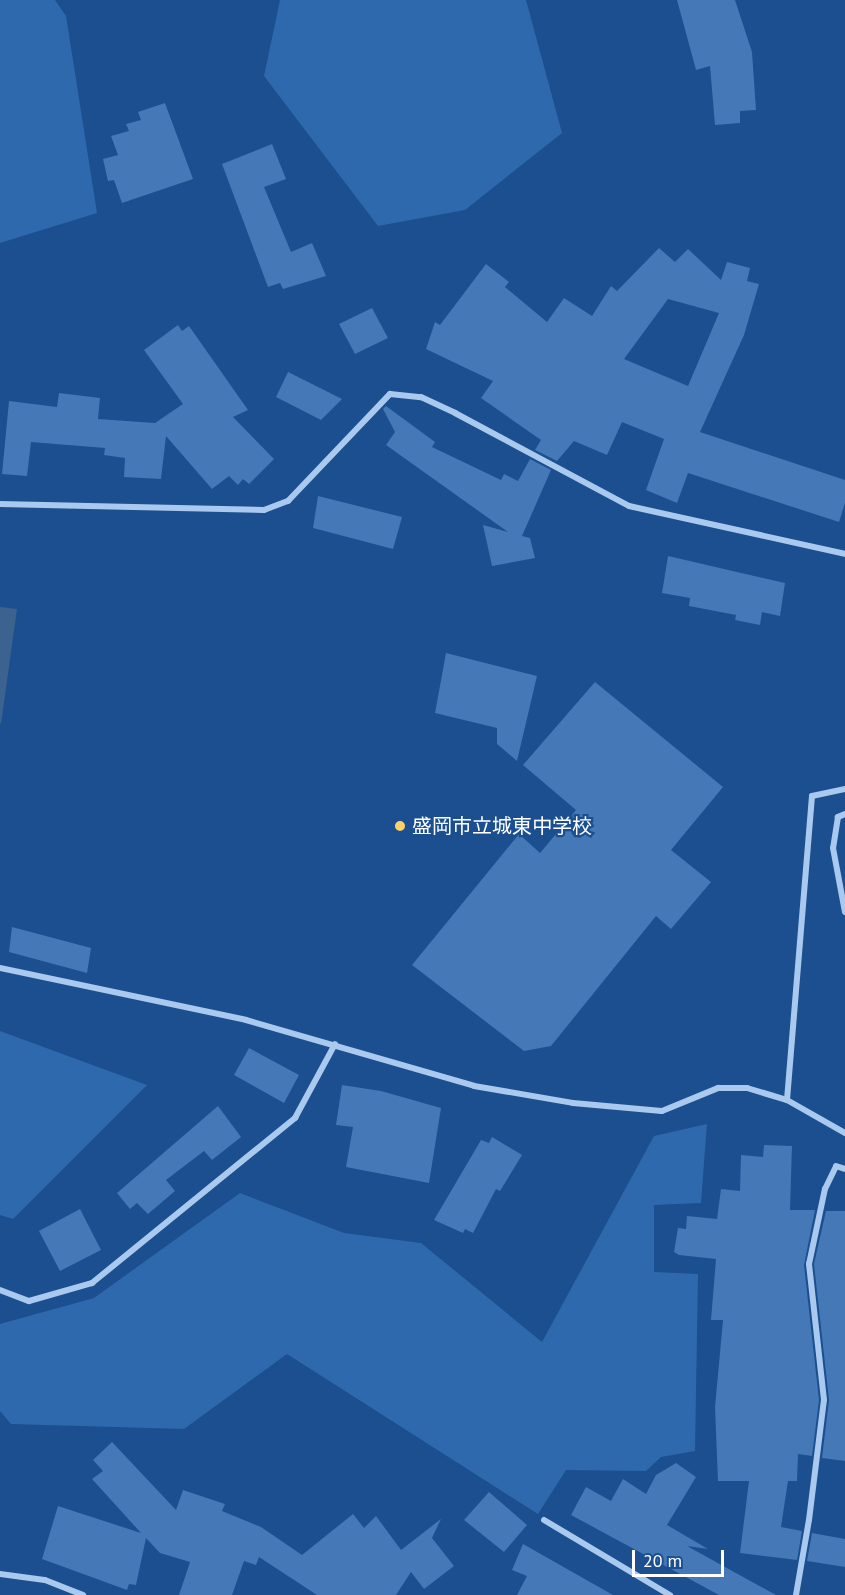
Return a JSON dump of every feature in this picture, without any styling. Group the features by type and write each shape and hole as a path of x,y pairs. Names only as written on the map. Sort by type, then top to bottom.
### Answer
{"street":[{"path":"0,504 264,510 288,501 390,394 421,397 628,506 845,554"},
{"path":"787,1100 812,796 845,789"},
{"path":"845,814 837,817 833,848 845,912"},
{"path":"0,968 246,1020 474,1086 573,1103 662,1111 718,1088 747,1088 787,1100 845,1133"},
{"path":"0,1290 29,1301 92,1283 295,1118 335,1044"},
{"path":"796,1595 809,1520 824,1400 809,1264 825,1189 836,1166 845,1169"},
{"path":"544,1520 670,1595"},
{"path":"0,1574 45,1580 83,1595"}],"shaded area":[{"path":"0,0 55,0 66,16 97,213 0,243"},
{"path":"280,0 526,0 562,133 465,210 378,226 264,76"},
{"path":"0,607 17,609 1,724 0,723"},
{"path":"0,1031 147,1085 13,1219 0,1215"},
{"path":"707,1124 701,1203 654,1205 654,1272 698,1274 695,1451 661,1457 646,1471 566,1470 538,1514 287,1354 184,1429 11,1424 0,1411 0,1324 94,1298 240,1193 344,1233 421,1243 542,1342 654,1136"}],"building":[{"path":"677,0 735,0 752,52 756,110 740,111 740,123 715,125 710,66 696,70"},
{"path":"165,103 193,179 122,203 114,180 108,181 103,159 118,155 111,136 129,131 126,124 141,120 138,112"},
{"path":"272,144 286,179 264,187 291,252 312,243 326,276 283,289 280,283 268,287 222,164"},
{"path":"659,248 675,262 688,249 721,280 727,262 750,268 747,281 759,284 744,335 700,432 845,480 845,503 839,522 688,473 677,503 646,490 664,439 622,422 607,455 574,441 557,461 535,450 541,440 481,398 493,381 426,349 435,322 440,325 486,264 509,282 505,287 547,322 564,298 592,316 611,286 617,291","holes":["668,299 719,313 688,386 624,359"]},
{"path":"372,308 388,338 355,354 339,324"},
{"path":"178,325 182,331 189,326 248,410 233,417 274,459 249,484 243,479 238,485 229,476 212,489 166,436 161,479 124,477 125,458 104,455 105,448 31,442 27,476 2,474 9,401 57,407 59,393 100,398 98,419 155,423 183,404 144,350"},
{"path":"288,372 342,399 321,420 276,397"},
{"path":"386,406 435,442 432,447 501,480 504,474 518,481 530,459 551,470 522,536 530,538 535,558 492,566 483,525 508,532 386,445 395,432 383,409"},
{"path":"318,496 402,517 393,549 313,528"},
{"path":"668,556 785,583 780,616 762,612 760,625 735,620 736,615 689,606 690,598 662,593"},
{"path":"446,653 537,676 517,761 497,744 497,728 435,713"},
{"path":"595,682 723,787 671,850 711,882 671,929 656,916 551,1046 524,1051 412,965 519,834 540,853 576,810 523,765"},
{"path":"12,927 91,948 87,973 9,952"},
{"path":"249,1048 299,1075 284,1103 234,1075"},
{"path":"342,1085 381,1091 441,1108 429,1183 346,1167 353,1127 336,1125"},
{"path":"218,1106 241,1137 212,1160 204,1151 166,1180 175,1191 148,1214 137,1203 130,1209 117,1193"},
{"path":"492,1137 522,1155 500,1191 496,1189 473,1233 465,1229 463,1233 434,1220 481,1140 489,1143"},
{"path":"764,1145 792,1146 790,1210 815,1210 804,1265 819,1400 812,1456 798,1454 797,1481 788,1481 781,1527 802,1531 797,1560 740,1553 749,1481 718,1481 715,1407 723,1320 711,1320 716,1259 679,1255 674,1252 678,1228 686,1229 687,1216 717,1219 721,1189 740,1191 741,1155 763,1157"},
{"path":"80,1209 101,1250 60,1271 39,1231"},
{"path":"826,1211 845,1211 845,1461 822,1458 829,1400 814,1264"},
{"path":"112,1442 176,1510 183,1490 225,1504 222,1511 261,1527 302,1555 353,1514 364,1528 376,1516 401,1550 441,1519 432,1538 454,1566 424,1589 411,1572 396,1595 317,1595 259,1557 256,1565 244,1561 232,1595 179,1595 190,1562 160,1553 146,1538 136,1585 129,1584 127,1590 42,1559 58,1506 141,1533 92,1479 103,1471 93,1460"},
{"path":"676,1463 696,1477 667,1525 708,1549 687,1546 776,1595 719,1595 571,1515 586,1487 611,1501 623,1479 646,1494 656,1475"},
{"path":"489,1492 527,1525 504,1552 464,1520"},
{"path":"812,1533 845,1539 845,1567 807,1561"},
{"path":"523,1544 613,1595 517,1595 527,1576 512,1570"}],"place":[{"name":"盛岡市立城東中学校","path":"400,826"}]}
